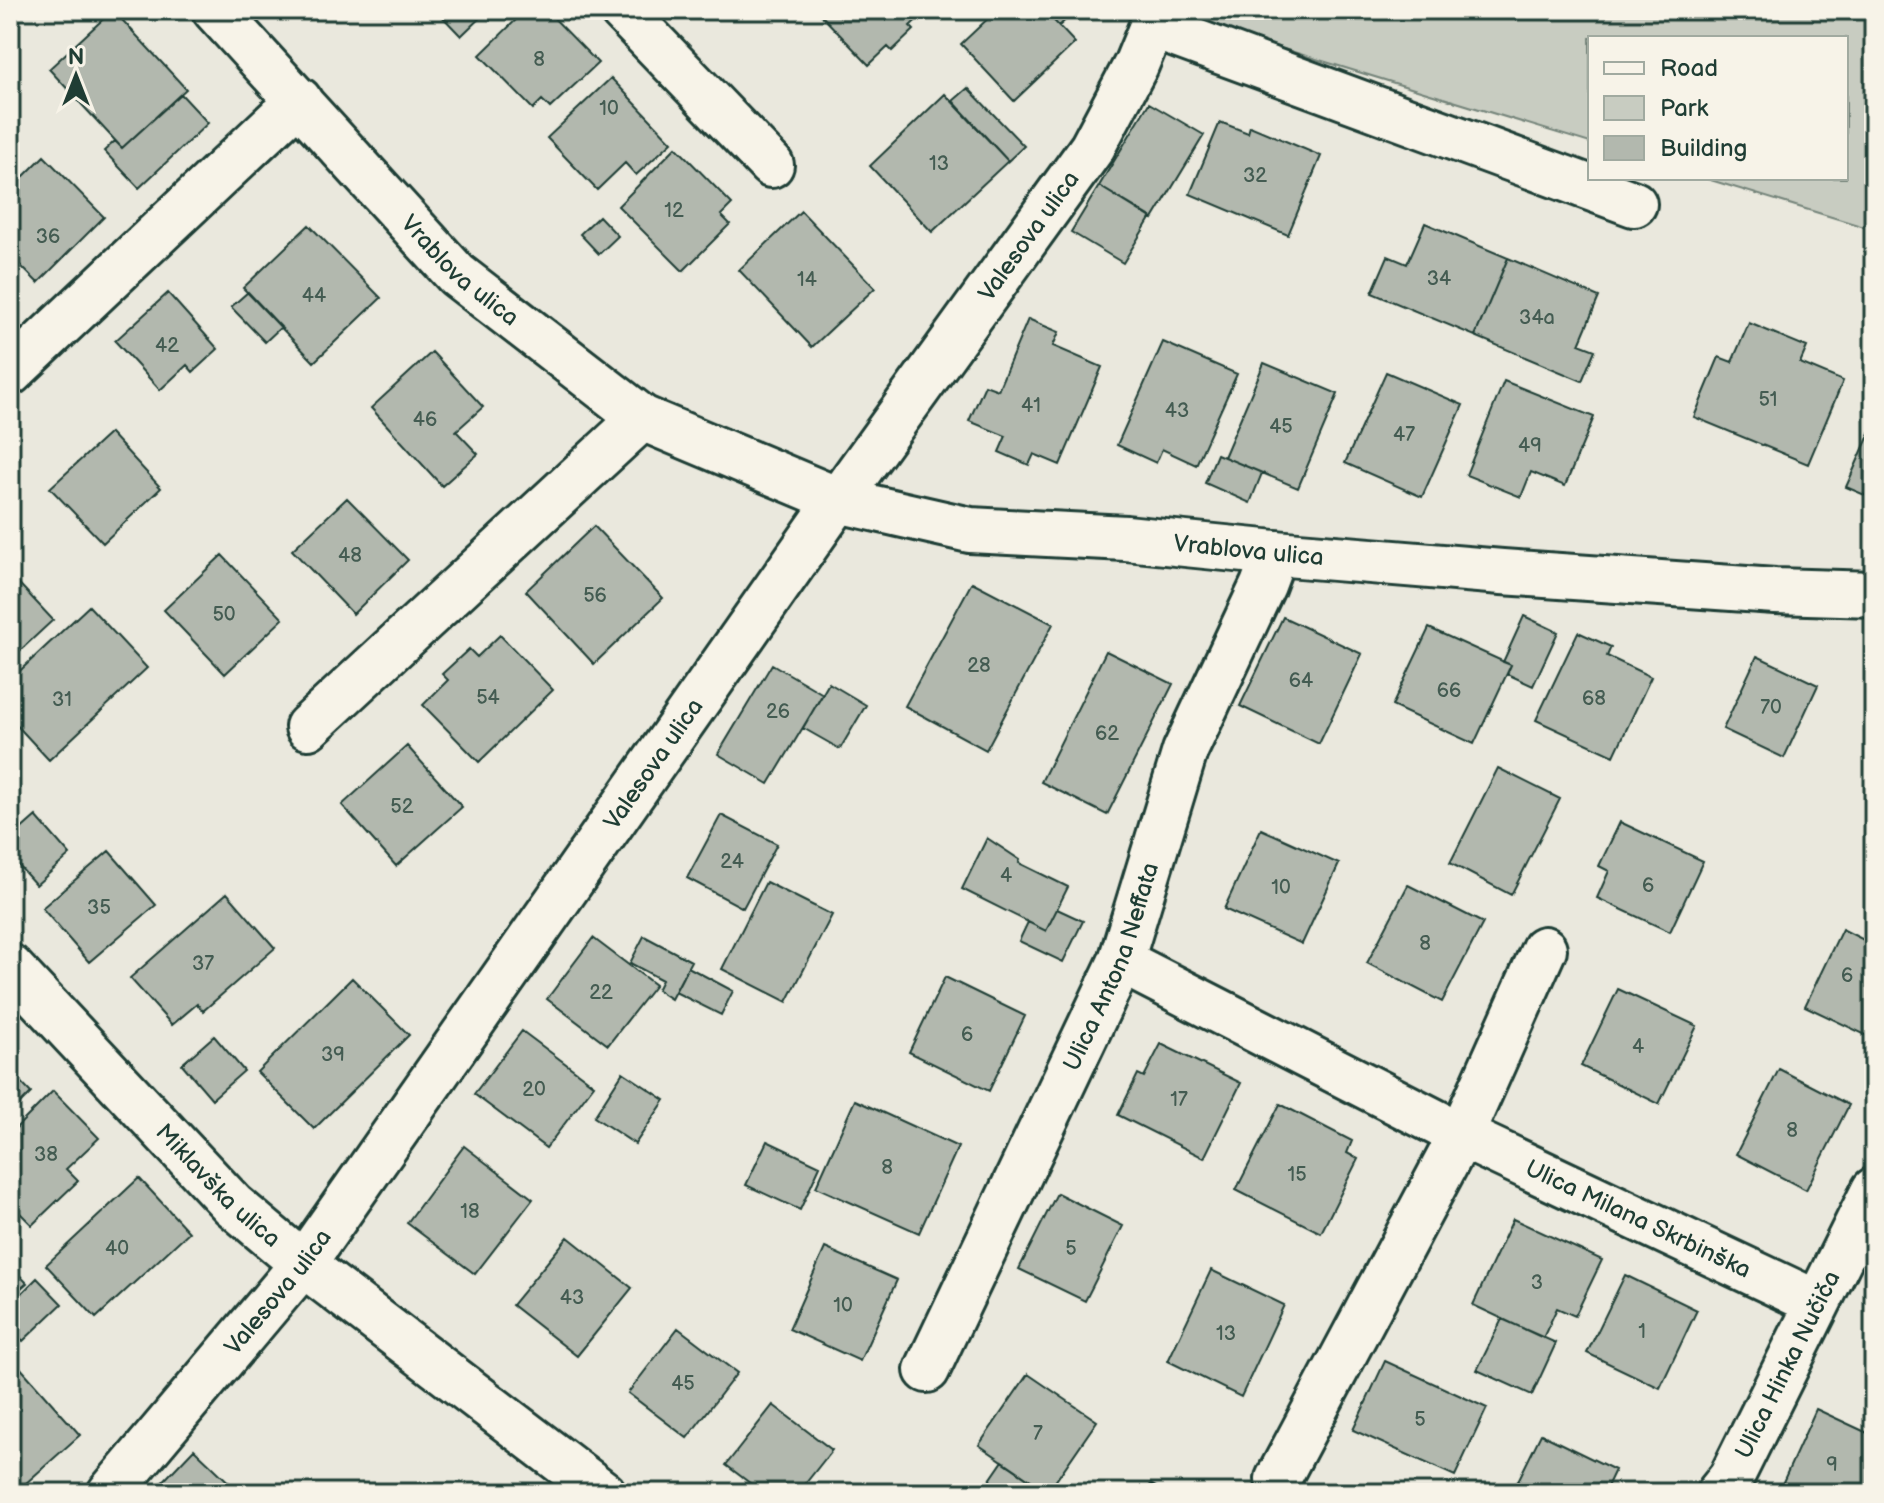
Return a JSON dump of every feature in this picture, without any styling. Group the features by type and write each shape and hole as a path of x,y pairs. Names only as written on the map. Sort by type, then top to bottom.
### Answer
{"street":[{"name":"Vrablova ulica","path":"215,10 457,275 642,418 838,500 970,530 1126,538 1275,553 1760,590 1874,594"},
{"path":"622,10 771,165"},
{"path":"1154,18 1634,204"},
{"name":"Valesova ulica","path":"110,1493 303,1264 838,500 1092,148 1136,65 1154,18"},
{"path":"10,373 299,100"},
{"path":"308,727 642,418"},
{"name":"Ulica Antona Neffata","path":"927,1370 1121,961 1185,751 1275,553"},
{"path":"1278,1479 1461,1135 1544,949"},
{"name":"Ulica Milana Skrbinška","path":"1121,961 1461,1135 1817,1303"},
{"name":"Miklavška ulica","path":"10,967 233,1205 303,1264 603,1493"},
{"name":"Ulica Hinka Nučiča","path":"1719,1493 1731,1478 1874,1190"}],"green space":[{"path":"1204,10 1874,10 1874,230 1711,180 1848,180 1848,36 1588,36 1588,142 1202,24"}],"building":[{"path":"10,10 26,10 10,24"},
{"path":"113,10 186,89 122,148 49,69"},
{"path":"436,10 488,10 461,36"},
{"path":"526,10 546,10 598,63 550,108 542,100 533,109 480,55"},
{"path":"827,10 927,10 910,26 914,30 892,51 888,47 869,65 821,15"},
{"path":"997,10 1044,10 1075,43 1014,101 961,44"},
{"path":"1044,10 1069,10 1072,14 1059,26"},
{"path":"611,78 672,142 636,175 625,163 597,190 547,138"},
{"path":"968,88 1024,146 1008,161 953,101"},
{"path":"181,94 208,123 139,188 104,151 115,141 122,148"},
{"path":"945,94 1008,161 932,232 870,166"},
{"path":"1149,103 1204,135 1153,219 1099,186"},
{"path":"1220,122 1248,133 1250,126 1321,156 1288,235 1190,194"},
{"path":"676,147 732,204 721,215 730,224 683,271 618,206"},
{"path":"44,156 104,217 38,283 10,255 10,190"},
{"path":"1099,186 1151,217 1123,263 1071,232"},
{"path":"801,211 875,288 812,347 739,270"},
{"path":"599,216 618,236 599,254 580,234"},
{"path":"1425,223 1508,258 1475,336 1372,293 1388,256 1407,264"},
{"path":"309,225 381,298 314,362 243,288"},
{"path":"1508,258 1599,297 1579,344 1595,350 1582,381 1475,336"},
{"path":"248,292 281,327 265,342 231,307"},
{"path":"168,293 218,349 193,372 187,365 160,390 115,341"},
{"path":"1028,319 1059,332 1053,346 1102,367 1060,465 1034,454 1029,465 999,452 1006,436 969,421 985,385 998,390"},
{"path":"1749,323 1807,347 1800,363 1843,381 1808,464 1694,417 1719,357 1732,362"},
{"path":"1163,342 1237,374 1196,465 1162,449 1156,463 1117,445"},
{"path":"432,352 483,407 456,431 478,454 442,486 371,408"},
{"path":"1264,363 1338,394 1298,488 1224,457"},
{"path":"1386,372 1463,405 1422,497 1345,463"},
{"path":"1504,381 1594,417 1565,486 1531,472 1521,497 1466,475"},
{"path":"1874,424 1874,499 1846,487"},
{"path":"110,433 161,488 103,543 50,488"},
{"path":"1217,454 1262,473 1250,503 1205,483"},
{"path":"347,498 408,560 353,614 292,550"},
{"path":"594,526 663,598 594,664 526,591"},
{"path":"222,555 283,619 225,674 164,610"},
{"path":"10,574 53,620 10,660"},
{"path":"972,582 1053,624 986,750 905,706"},
{"path":"89,606 147,668 49,760 10,718 10,680"},
{"path":"1524,616 1558,632 1533,686 1507,674 1511,665 1503,662"},
{"path":"1283,617 1362,654 1319,744 1240,706"},
{"path":"1429,628 1511,665 1474,744 1392,706"},
{"path":"1578,632 1611,647 1607,656 1651,677 1614,756 1536,720"},
{"path":"500,635 553,690 479,762 423,705 448,680 442,674 469,649 477,657"},
{"path":"1106,651 1173,684 1107,815 1041,782"},
{"path":"1757,656 1818,685 1784,758 1723,729"},
{"path":"772,664 823,694 769,784 718,754"},
{"path":"829,683 866,705 840,749 803,728"},
{"path":"407,746 462,807 396,866 342,805"},
{"path":"1498,768 1560,799 1511,895 1450,863"},
{"path":"721,815 777,844 743,908 687,878"},
{"path":"36,816 70,855 36,885 10,856 10,839"},
{"path":"1620,822 1703,861 1670,932 1597,898 1609,871 1599,866"},
{"path":"1261,829 1339,864 1302,944 1224,909"},
{"path":"987,838 1020,860 1019,863 1068,887 1046,931 962,889"},
{"path":"109,851 156,905 89,962 42,908"},
{"path":"766,882 832,915 787,1002 722,969"},
{"path":"1408,885 1483,923 1442,1002 1367,963"},
{"path":"227,893 275,948 203,1011 197,1004 172,1025 130,978"},
{"path":"1057,909 1083,921 1063,962 1019,941 1028,922 1046,931"},
{"path":"1842,929 1874,945 1874,1039 1805,1006"},
{"path":"644,936 691,961 671,999 657,990 662,980 630,963"},
{"path":"593,938 655,985 608,1045 547,999"},
{"path":"688,967 733,991 721,1015 675,992"},
{"path":"945,977 1025,1016 989,1091 909,1052"},
{"path":"352,978 409,1035 314,1129 257,1072"},
{"path":"1618,989 1697,1026 1659,1104 1581,1066"},
{"path":"522,1031 594,1085 546,1148 474,1094"},
{"path":"214,1036 244,1071 212,1099 182,1064"},
{"path":"1161,1044 1241,1083 1204,1158 1118,1115 1138,1074 1144,1077"},
{"path":"1779,1069 1849,1105 1806,1190 1736,1154"},
{"path":"10,1071 31,1093 10,1114"},
{"path":"623,1072 665,1100 635,1144 594,1117"},
{"path":"53,1091 99,1138 66,1169 78,1181 32,1225 10,1203 10,1134"},
{"path":"855,1100 958,1147 919,1233 816,1187"},
{"path":"1280,1104 1352,1141 1347,1153 1358,1159 1321,1233 1236,1190"},
{"path":"767,1141 820,1166 800,1210 746,1185"},
{"path":"464,1146 533,1199 475,1274 407,1223"},
{"path":"139,1178 189,1232 96,1318 46,1265"},
{"path":"1057,1193 1123,1226 1085,1301 1019,1269"},
{"path":"1513,1219 1602,1260 1575,1316 1557,1308 1543,1338 1473,1305"},
{"path":"568,1237 632,1288 577,1356 512,1305"},
{"path":"825,1248 897,1280 860,1361 789,1329"},
{"path":"10,1265 27,1283 10,1298"},
{"path":"1211,1270 1284,1305 1241,1397 1168,1361"},
{"path":"1625,1275 1697,1310 1660,1388 1587,1353"},
{"path":"37,1278 62,1304 23,1341 10,1327 10,1305"},
{"path":"1502,1319 1556,1343 1532,1395 1477,1370"},
{"path":"678,1328 737,1373 687,1438 628,1393"},
{"path":"10,1356 80,1435 15,1493 10,1493"},
{"path":"1385,1361 1487,1408 1455,1476 1353,1430"},
{"path":"1028,1374 1097,1421 1048,1492 979,1445"},
{"path":"773,1405 832,1450 798,1493 763,1493 726,1465"},
{"path":"1816,1409 1874,1436 1874,1493 1778,1493"},
{"path":"1541,1434 1615,1470 1604,1493 1512,1493"},
{"path":"194,1449 240,1493 152,1493"},
{"path":"1003,1461 1048,1492 981,1493"},
{"path":"1151,1484 1166,1493 1146,1493"}]}
